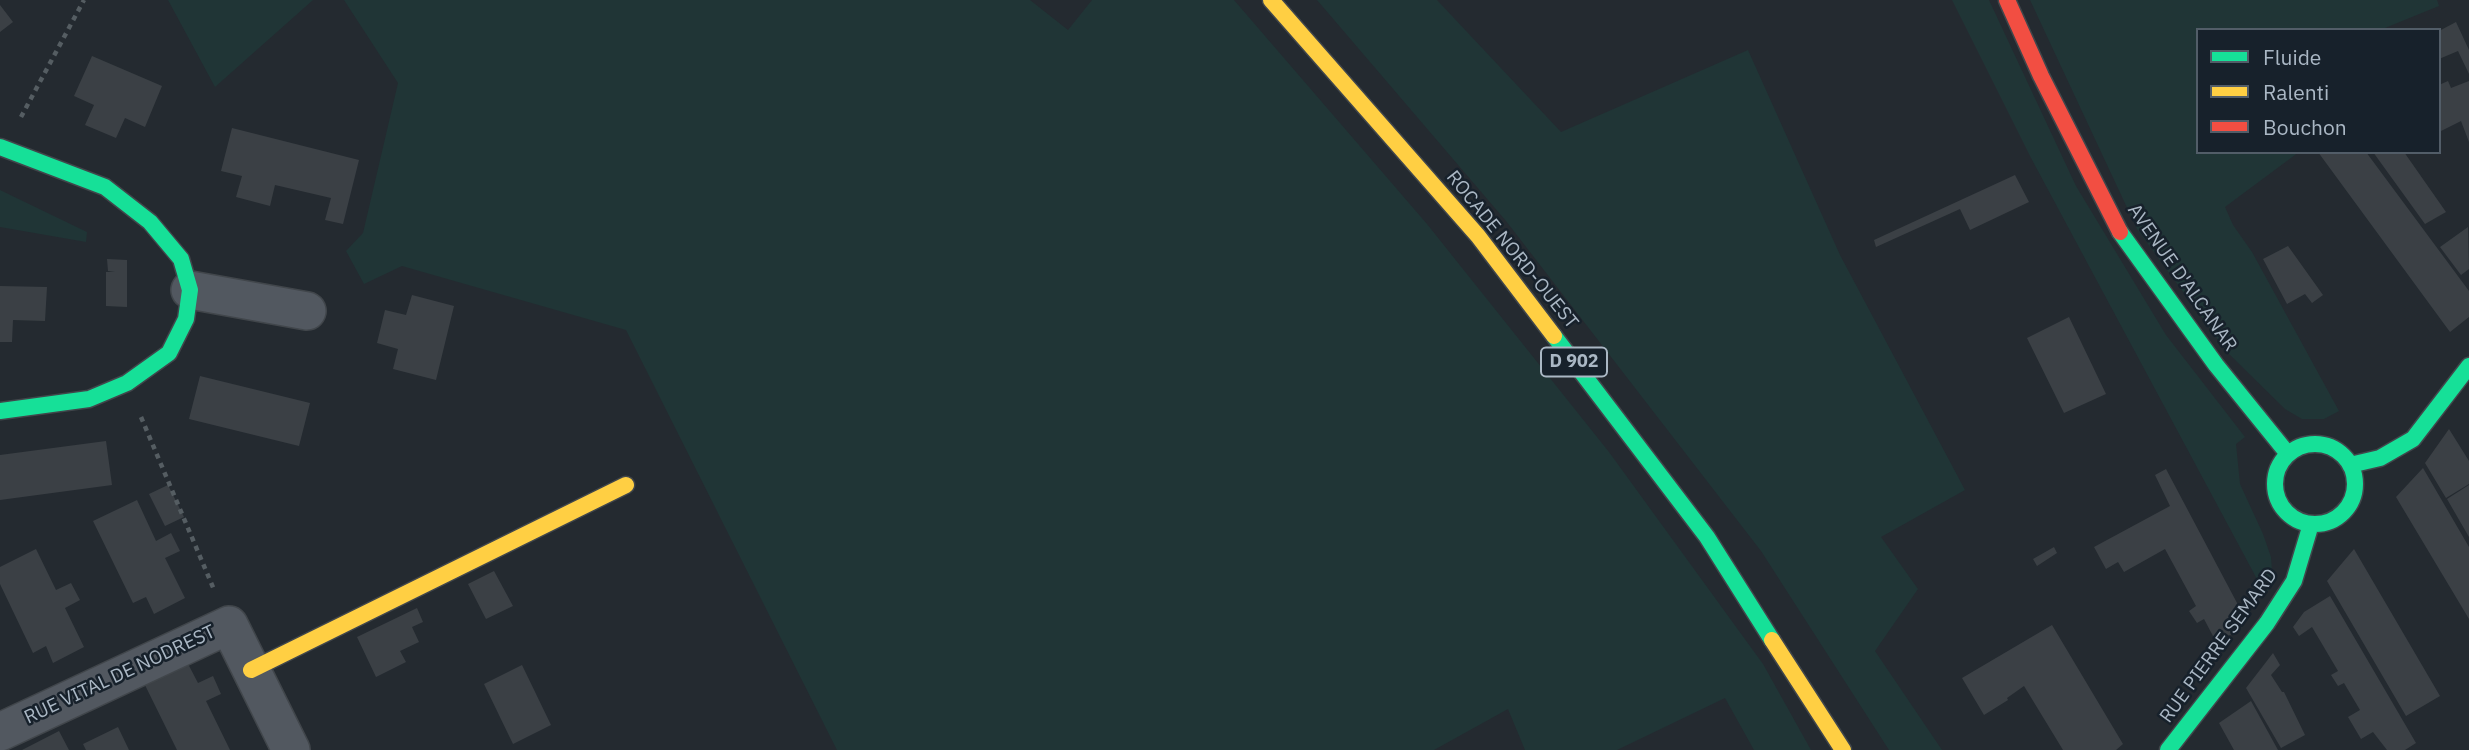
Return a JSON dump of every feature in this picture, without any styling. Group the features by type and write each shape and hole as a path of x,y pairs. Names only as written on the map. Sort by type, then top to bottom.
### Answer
{"main road":[{"name":"ROCADE NORD-OUEST","path":"1271,0 1478,236 1707,537 1843,750"},
{"name":"AVENUE D'ALCANAR","path":"2007,0 2041,76 2120,234 2216,365 2288,454"},
{"path":"0,411 89,399 127,383 169,353 186,320 190,290 181,259 150,222 105,187 2,148"},
{"path":"2350,465 2380,458 2413,439 2469,366"},
{"path":"2322,444 2343,455 2350,465 2355,489 2351,501 2335,519 2311,524 2298,521 2279,503 2275,477 2280,464 2298,447 2322,444"},
{"path":"251,670 626,485"},
{"name":"RUE PIERRE SEMARD","path":"2168,750 2267,623 2294,581 2311,524"}],"street":[{"path":"190,290 307,311"},
{"name":"RUE VITAL DE NODREST","path":"0,732 229,625 291,750"}],"path":[{"path":"2,148 84,0"},
{"path":"127,383 229,625"}],"green space":[{"path":"168,0 313,0 215,87"},
{"path":"344,0 1030,0 1068,30 1092,0 1234,0 1427,224 1609,452 1763,664 1811,750 1754,750 1725,698 1617,750 1525,750 1508,709 1434,750 837,750 626,330 402,266 364,284 346,251 363,233 398,83"},
{"path":"1317,0 1437,0 1561,132 1748,50 1840,255 1965,490 1881,537 1918,589 1875,651 1942,750 1889,750 1761,551 1506,221"},
{"path":"1952,0 1989,0 2076,186 2166,335 2245,437 2236,444 2240,484 2271,557 2273,585 2265,594 2031,158"},
{"path":"2030,0 2437,0 2439,6 2385,28 2196,28 2196,154 2296,154 2225,207 2339,411 2324,419 2302,419 2285,409 2228,353 2137,229"},
{"path":"0,190 87,232 86,242 0,227"}],"building":[{"path":"0,5 13,22 0,32"},
{"path":"2456,22 2469,50 2469,74 2458,51 2441,58 2441,30"},
{"path":"92,56 162,86 145,127 125,118 116,138 85,125 94,105 74,96"},
{"path":"2448,81 2451,88 2469,81 2469,142 2461,121 2441,131 2441,84"},
{"path":"232,128 359,160 343,224 325,220 331,198 275,185 270,206 236,197 242,176 221,171"},
{"path":"2319,154 2367,154 2469,291 2469,317 2450,332"},
{"path":"2374,154 2405,154 2446,212 2425,224"},
{"path":"2015,175 2029,202 1970,230 1960,209 1876,247 1874,240"},
{"path":"2468,227 2469,269 2461,275 2440,247"},
{"path":"2288,246 2323,295 2312,303 2305,294 2287,304 2263,259"},
{"path":"107,259 127,260 127,307 106,306 106,272 115,272 108,271"},
{"path":"0,286 47,287 45,321 13,320 12,342 0,342"},
{"path":"412,295 454,306 436,380 393,369 398,349 377,343 385,310 406,315"},
{"path":"2069,317 2106,394 2064,413 2027,338"},
{"path":"200,376 310,403 299,446 189,419"},
{"path":"2449,429 2469,461 2469,484 2446,498 2425,463"},
{"path":"106,441 112,485 0,500 0,455"},
{"path":"2423,468 2469,547 2469,619 2396,497"},
{"path":"2166,469 2245,618 2233,635 2213,636 2204,619 2197,623 2189,611 2196,606 2165,549 2124,572 2118,562 2106,569 2094,547 2170,506 2155,475"},
{"path":"168,485 184,517 165,526 149,494"},
{"path":"2469,485 2469,537 2447,499"},
{"path":"137,500 156,541 171,533 180,551 165,558 185,598 154,614 146,597 133,603 93,521"},
{"path":"2054,547 2057,553 2037,566 2033,559"},
{"path":"36,549 56,590 71,583 80,600 65,608 84,647 53,663 46,646 33,653 0,584 0,567"},
{"path":"2354,549 2440,696 2406,716 2327,581"},
{"path":"494,571 513,606 486,619 468,584"},
{"path":"2330,596 2416,743 2405,750 2387,750 2373,732 2361,739 2348,717 2360,710 2344,683 2338,686 2331,675 2338,671 2312,627 2299,636 2293,627 2304,612"},
{"path":"417,608 423,622 412,627 419,642 400,651 406,662 376,677 357,637"},
{"path":"2052,625 2123,744 2116,750 2063,750 2024,686 1984,715 1962,678"},
{"path":"2273,653 2280,665 2271,675 2284,692 2305,735 2281,748 2246,688"},
{"path":"186,660 198,683 213,676 221,694 206,701 230,750 177,750 143,681"},
{"path":"522,665 551,725 513,744 484,684"},
{"path":"2251,701 2278,750 2234,750 2219,723"},
{"path":"118,727 129,750 86,750 83,744"},
{"path":"59,731 69,750 22,750"}],"traffic: fast":[{"path":"0,147 105,187 150,222 181,259 190,290 186,319 169,353 127,383 89,399 0,411"},
{"path":"2120,232 2216,365 2288,454"},
{"path":"1554,336 1707,537 1772,640"},
{"path":"2350,465 2380,458 2413,439 2469,366"},
{"path":"2315,444 2330,447 2343,456 2352,469 2355,484 2352,499 2343,512 2330,521 2315,524 2300,521 2287,512 2278,499 2275,484 2278,469 2287,456 2300,447 2315,444"},
{"path":"2168,750 2267,623 2294,581 2311,524"}],"traffic: slow":[{"path":"1271,0 1478,236 1554,336"},
{"path":"251,670 626,485"},
{"path":"1772,640 1843,750"}],"traffic: jam":[{"path":"2007,0 2041,76 2120,232"}]}
